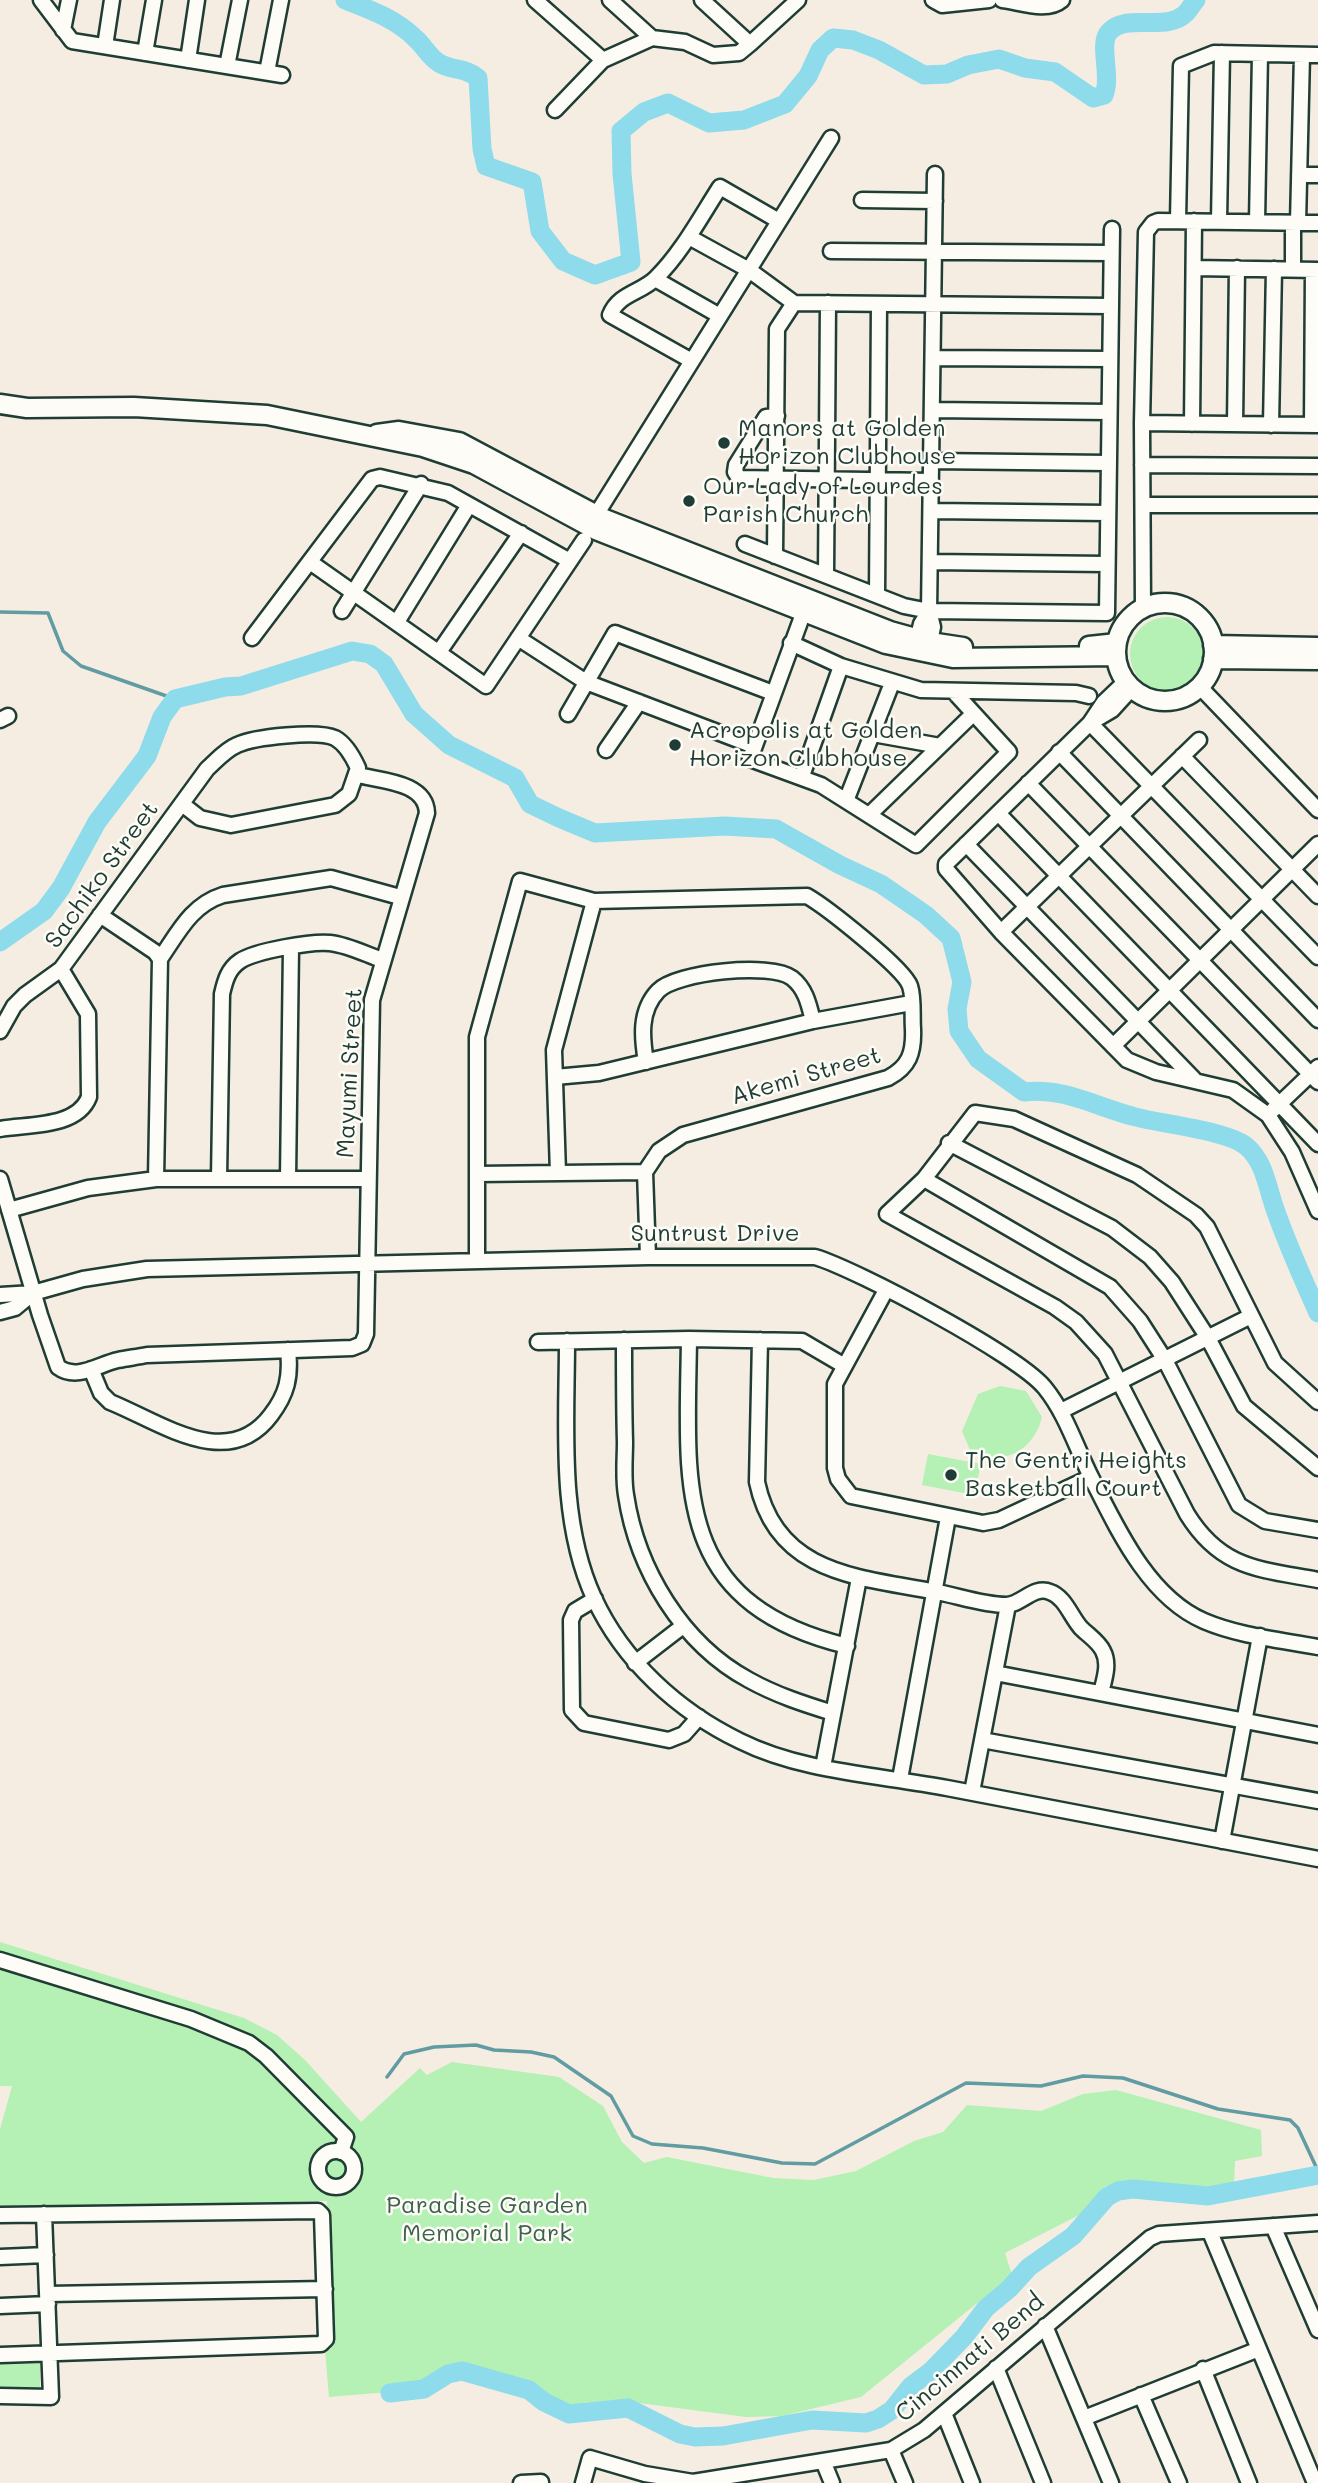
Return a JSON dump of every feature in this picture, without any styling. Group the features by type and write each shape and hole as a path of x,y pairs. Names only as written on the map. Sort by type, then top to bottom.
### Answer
{"street":[{"path":"41,0 72,41 275,73 281,0"},
{"path":"63,30 69,0"},
{"path":"105,46 112,0"},
{"path":"145,53 154,0"},
{"path":"188,60 197,0"},
{"path":"227,66 240,0"},
{"path":"535,0 603,60"},
{"path":"610,0 652,38"},
{"path":"702,0 750,44"},
{"path":"933,0 942,5 989,0"},
{"path":"1002,0 1046,7 1055,6 1062,0"},
{"path":"555,110 603,60 652,38 685,42 713,55 739,53 789,3"},
{"path":"1219,220 1222,53"},
{"path":"1178,221 1181,66 1222,53 1318,55"},
{"path":"1257,222 1260,54"},
{"path":"1293,270 1302,55"},
{"path":"596,515 831,138"},
{"path":"922,647 933,627 929,611 935,174"},
{"path":"1299,175 1318,175"},
{"path":"692,361 610,315 615,303 655,279 689,237 720,187 779,221"},
{"path":"862,200 935,201"},
{"path":"1143,608 1144,240 1153,223 1219,220 1318,223"},
{"path":"1192,424 1194,221"},
{"path":"745,544 877,595 929,611 1107,613 1112,229"},
{"path":"689,237 749,270 794,303 1111,306"},
{"path":"831,250 1111,253"},
{"path":"1142,423 1315,425 1316,270 1194,268"},
{"path":"1235,424 1237,268"},
{"path":"1271,425 1274,269"},
{"path":"655,279 720,316"},
{"path":"775,556 778,329 794,303"},
{"path":"826,575 828,303"},
{"path":"877,595 879,304"},
{"path":"933,358 1110,359"},
{"path":"0,404 27,408 134,407 267,415 366,436 456,456 596,530 922,647 981,659 1117,650"},
{"path":"932,410 1109,412"},
{"path":"777,416 766,417 736,465 735,472 739,478 931,481"},
{"path":"366,436 399,430 446,438 596,515 806,606"},
{"path":"931,461 1108,463"},
{"path":"1142,465 1318,466"},
{"path":"252,638 372,478 421,484 469,505 570,561"},
{"path":"342,611 356,593 421,484"},
{"path":"397,622 469,505"},
{"path":"1143,505 1318,505"},
{"path":"931,511 1108,513"},
{"path":"439,652 521,533"},
{"path":"310,562 486,685 584,540"},
{"path":"930,562 1107,564"},
{"path":"1170,603 1188,608 1202,620 1213,652 1208,674 1199,687 1186,696 1170,700 1146,697 1129,684 1117,650 1123,626 1143,608 1170,603"},
{"path":"806,606 750,759 802,776 916,845 1009,752 955,693"},
{"path":"568,714 615,633 773,694"},
{"path":"518,638 586,682 754,746"},
{"path":"791,643 841,666 921,690 955,693 1076,692 1089,696"},
{"path":"1213,652 1318,647"},
{"path":"1213,652 1318,660"},
{"path":"802,776 841,666"},
{"path":"846,801 892,683"},
{"path":"1129,684 1104,702 1090,723 946,864 946,869 1001,932 1114,1046 1139,1066 1233,1090 1268,1115 1292,1152 1318,1211"},
{"path":"1199,687 1318,810"},
{"path":"606,750 639,702"},
{"path":"869,815 973,714"},
{"path":"1090,723 1318,957"},
{"path":"873,734 940,746"},
{"name":"Sachiko Street","path":"0,1031 14,1006 61,969 207,769 238,744 293,735 334,738 355,760 358,775"},
{"path":"1001,932 1199,740"},
{"path":"1059,752 1318,1020"},
{"path":"1182,756 1318,896"},
{"path":"182,804 200,818 231,825 335,804 349,794 358,775"},
{"name":"Mayumi Street","path":"288,1350 352,1348 362,1344 366,1334 372,1000 400,897 427,813 426,804 414,790 358,775"},
{"path":"1028,783 1200,961 1315,1074 1268,1115"},
{"path":"998,813 1318,1144"},
{"path":"966,844 1195,1079"},
{"path":"1114,1046 1318,844"},
{"path":"156,1179 160,959 196,908 206,900 223,895 331,878 400,897"},
{"name":"Akemi Street","path":"477,1174 477,1037 520,881 594,901 807,896 824,906 898,970 909,985 914,1042 911,1056 901,1071 888,1078 683,1135 659,1151 645,1172"},
{"path":"558,1173 554,1050 594,901"},
{"path":"100,915 155,952 160,959"},
{"path":"219,1178 225,982 239,961 254,955 330,943 382,960"},
{"path":"288,1178 291,948"},
{"path":"0,1129 69,1118 85,1106 89,1097 88,1014 61,969"},
{"path":"646,1062 641,1032 647,1009 658,990 680,978 759,969 776,971 792,978 807,996 813,1021"},
{"path":"555,1077 599,1073 813,1021 911,1003"},
{"path":"1318,1402 1275,1363 1208,1227 1196,1215 1137,1175 1014,1119 975,1113 949,1143 924,1179 887,1214 1076,1322 1105,1354 1187,1514 1206,1542 1235,1562 1318,1580"},
{"path":"949,1143 1132,1242 1162,1269 1208,1338 1244,1406 1318,1468"},
{"path":"477,1261 477,1174 645,1172 648,1256"},
{"path":"0,1179 33,1293 58,1367 65,1372 91,1369 116,1360 147,1355 288,1350 289,1381 282,1400 265,1423 246,1437 229,1443 195,1440 110,1402 101,1392 91,1369"},
{"path":"9,1210 88,1188 156,1179 367,1179"},
{"path":"924,1179 1099,1278 1125,1302 1165,1360 1239,1505 1265,1521 1318,1530"},
{"name":"Suntrust Drive","path":"0,1295 33,1293 83,1279 136,1270 648,1256 814,1257 839,1265 886,1290 1022,1367 1044,1386 1061,1411 1091,1477 1131,1549 1164,1591 1201,1620 1260,1636 1318,1647"},
{"path":"886,1290 843,1365 834,1398 835,1468 845,1490 859,1500 984,1523 999,1520 1091,1477"},
{"name":"Suntrust Drive","path":"0,1312 15,1308 33,1293"},
{"path":"1061,1411 1251,1316"},
{"path":"538,1342 689,1339 802,1341 843,1365"},
{"path":"689,1339 688,1454 691,1497 704,1545 737,1590 760,1609 814,1638 847,1646"},
{"path":"624,1340 625,1493 634,1536 651,1575 683,1626 707,1650 747,1679 789,1699 834,1713"},
{"path":"760,1340 757,1459 761,1501 770,1519 792,1548 829,1570 859,1578 1008,1605 1039,1590 1050,1591 1059,1597 1103,1651 1107,1665 1101,1693"},
{"path":"566,1341 568,1486 574,1530 594,1599 635,1663 698,1717 740,1741 823,1767 900,1779 1318,1859"},
{"path":"900,1779 948,1517"},
{"path":"823,1767 859,1578"},
{"path":"594,1599 575,1611 569,1628 572,1710 576,1717 584,1723 668,1740 684,1734 698,1717"},
{"path":"972,1793 1008,1605"},
{"path":"635,1663 683,1626"},
{"path":"1222,1841 1260,1636"},
{"path":"995,1673 1318,1735"},
{"path":"982,1740 1318,1801"},
{"path":"0,1960 191,2020 249,2043 266,2056 346,2137 341,2152"},
{"path":"0,2215 318,2211 322,2216 326,2339 321,2344 0,2354"},
{"path":"0,2396 51,2397 44,2214"},
{"name":"Cincinnati Bend","path":"583,2483 590,2458 645,2474 693,2483 757,2478 823,2460 891,2450 925,2430 1150,2238 1159,2234 1318,2223"},
{"path":"1273,2226 1318,2330"},
{"path":"1210,2232 1315,2483"},
{"path":"0,2257 46,2255"},
{"path":"0,2306 48,2299 325,2289"},
{"path":"1045,2326 1111,2483"},
{"path":"1084,2418 1202,2369 1259,2349"},
{"path":"996,2368 1043,2483"},
{"path":"1202,2369 1250,2483"},
{"path":"1141,2395 1179,2483"},
{"path":"944,2413 972,2483"},
{"path":"891,2450 905,2483"},
{"path":"823,2460 832,2483"},
{"path":"521,2483 541,2482"}],"green space":[{"path":"1167,617 1188,623 1198,633 1204,654 1198,675 1188,685 1167,691 1146,685 1136,675 1130,654 1136,633 1146,623"},
{"path":"1000,1386 1026,1391 1042,1417 1032,1439 1015,1453 994,1457 982,1455 970,1450 962,1431 978,1394"},
{"name":"The Gentri Heights Basketball Court","path":"928,1454 981,1464 974,1495 922,1485"},
{"name":"Paradise Garden Memorial Park","path":"0,1942 244,2018 277,2035 305,2060 361,2122 420,2068 427,2075 452,2062 559,2077 603,2106 622,2142 644,2163 667,2157 773,2178 814,2180 856,2171 914,2141 943,2132 967,2105 1041,2111 1083,2094 1116,2090 1261,2130 1262,2156 1235,2161 1234,2185 1160,2192 1120,2182 1105,2187 1081,2214 1005,2253 1012,2275 861,2397 782,2416 746,2417 616,2400 582,2403 580,2415 558,2410 529,2390 462,2371 448,2374 424,2389 329,2397 325,2350 331,2349 327,2201 0,2210 0,2129 12,2086 0,2086"},
{"path":"0,2360 40,2361 40,2394 0,2393"}],"waterway":[{"path":"345,0 374,11 400,26 439,63 478,78 482,149 486,166 532,182 540,231 563,261 595,275 631,262 622,174 621,131 644,112 668,103 709,123 744,120 785,104 808,76 820,50 833,38 853,40 879,50 924,75 947,74 968,65 999,59 1025,68 1055,72 1093,98 1104,95 1106,87 1105,44 1109,32 1126,23 1168,22 1178,19 1196,0"},
{"path":"0,612 48,613 63,651 81,666 175,699"},
{"path":"0,942 44,911 61,888 97,822 147,756 162,717 175,699 225,687 241,686 352,651 370,654 384,664 414,714 449,745 515,778 530,804 559,818 595,833 725,826 776,829 840,865 881,884 926,915 951,938 962,982 957,1009 959,1031 978,1059 1024,1092 1052,1092 1132,1116 1224,1136 1236,1140 1252,1152 1265,1175 1275,1209 1318,1313"},
{"path":"387,2077 404,2054 434,2047 476,2045 494,2050 531,2052 554,2057 611,2096 633,2136 652,2144 703,2148 782,2163 815,2164 966,2083 1041,2086 1083,2076 1123,2078 1218,2109 1290,2120 1298,2128 1318,2171"},
{"path":"390,2393 424,2389 448,2374 462,2371 529,2390 544,2402 569,2414 628,2408 680,2434 695,2437 723,2436 812,2420 866,2423 892,2410 911,2386 931,2371 964,2337 986,2308 1009,2289 1029,2267 1073,2236 1107,2197 1118,2191 1133,2189 1208,2196 1318,2175"}],"place":[{"name":"Manors at Golden Horizon Clubhouse","path":"724,443"},
{"name":"Our Lady of Lourdes Parish Church","path":"689,501"},
{"name":"Acropolis at Golden Horizon Clubhouse","path":"675,745"},
{"name":"The Gentri Heights Basketball Court","path":"951,1475"}]}
